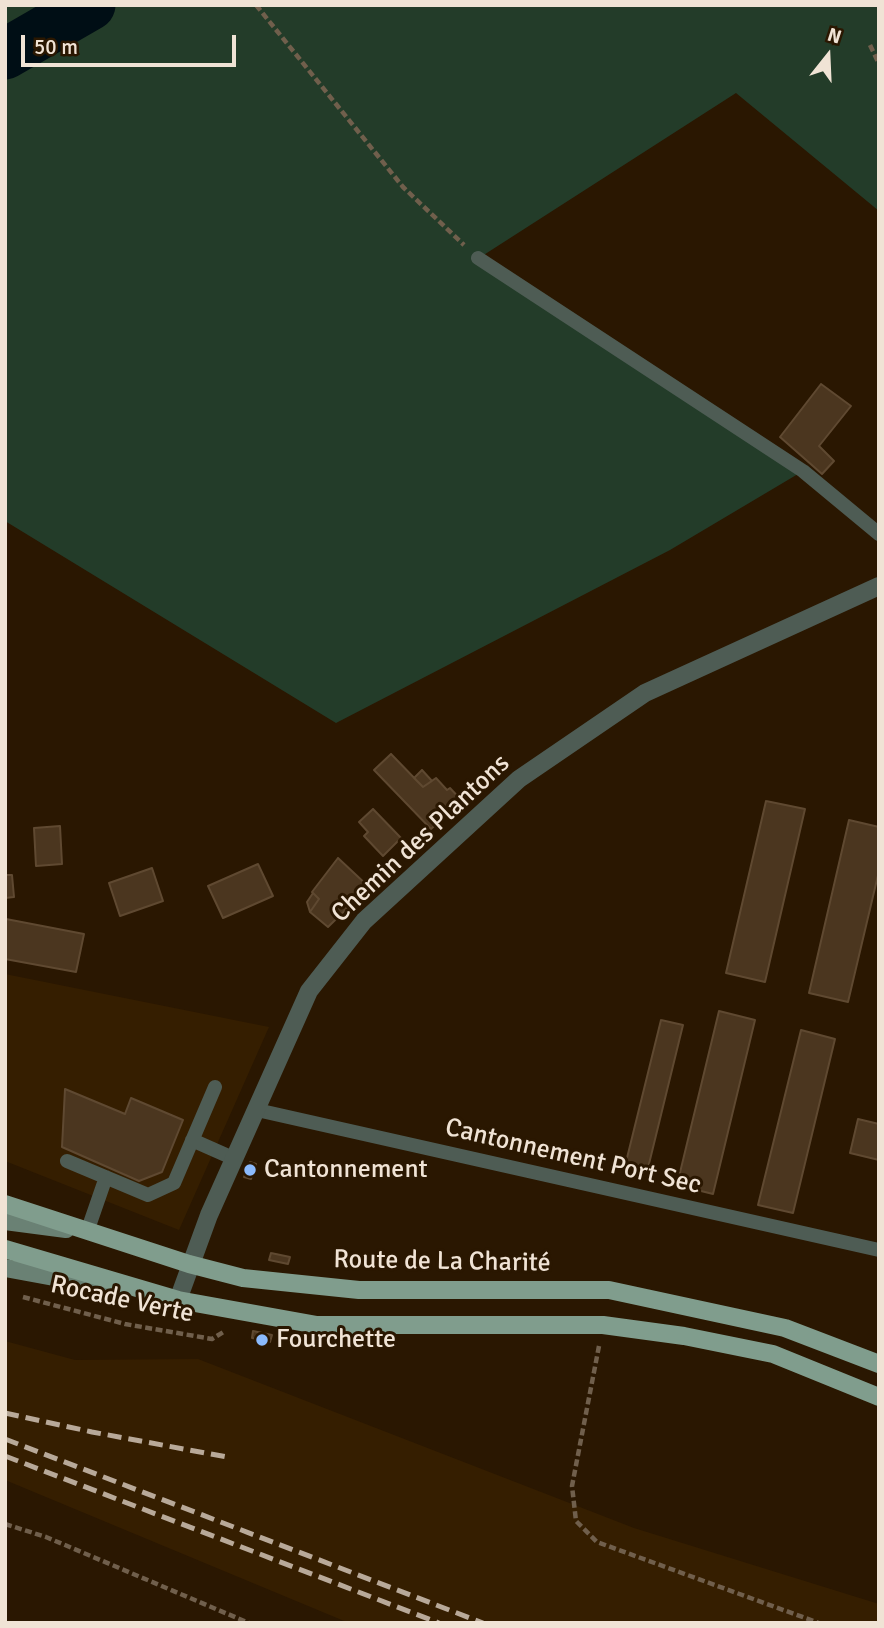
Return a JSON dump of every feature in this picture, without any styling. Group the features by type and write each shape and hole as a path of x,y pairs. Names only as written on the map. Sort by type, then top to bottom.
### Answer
{"main road":[{"name":"Route de La Charité","path":"5,1204 189,1264 243,1278 359,1290 609,1290 785,1328 879,1364"},
{"path":"5,1221 87,1232"},
{"path":"5,1249 178,1300"},
{"path":"5,1268 317,1325 603,1325 684,1336 773,1354 879,1397"}],"street":[{"name":"Chemin des Plantons","path":"178,1300 189,1264 309,991 364,921 519,779 645,693 879,586"}],"lane":[{"path":"478,258 803,471 879,534"},
{"path":"67,1161 148,1195 174,1183 215,1087"},
{"name":"Cantonnement Port Sec","path":"257,1110 879,1250"},
{"path":"192,1140 235,1158"},
{"path":"87,1232 106,1177"}],"path":[{"path":"256,5 403,187 478,258"},
{"path":"870,45 879,64"},
{"name":"Rocade Verte","path":"19,1296 124,1324 212,1339 229,1329"},
{"path":"603,1325 572,1486 576,1521 597,1542 819,1623"},
{"path":"5,1524 56,1541 249,1623"}],"shaded area":[{"path":"5,974 269,1027 179,1230 5,1161"},
{"path":"5,1341 75,1360 198,1359 634,1528 879,1604 879,1623 349,1623 5,1480"}],"green space":[{"path":"5,5 879,5 879,211 736,93 479,258 803,471 670,550 336,723 5,521"}],"building":[{"path":"821,384 851,406 819,446 834,461 822,474 780,437"},
{"path":"391,754 423,787 436,778 462,801 431,829 374,770"},
{"path":"422,770 432,781 423,787 414,778"},
{"path":"766,801 805,809 765,982 726,973"},
{"path":"373,809 401,838 383,856 364,836 368,832 359,822"},
{"path":"849,820 879,827 879,871 848,1002 809,993"},
{"path":"60,826 62,864 36,866 34,828"},
{"path":"338,858 369,887 328,927 310,912 319,899 312,892"},
{"path":"258,864 273,896 223,918 208,886"},
{"path":"152,868 163,901 120,916 109,883"},
{"path":"5,875 12,875 14,897 5,898"},
{"path":"313,893 319,899 310,912 307,902"},
{"path":"6,919 84,934 76,972 5,959"},
{"path":"719,1011 755,1020 713,1194 677,1185"},
{"path":"661,1020 683,1025 648,1168 626,1162"},
{"path":"801,1030 835,1039 793,1213 758,1205"},
{"path":"65,1089 125,1114 131,1098 183,1120 162,1172 139,1181 62,1147"},
{"path":"858,1119 879,1124 879,1160 850,1153"},
{"name":"Cantonnement","path":"250,1162 256,1164 251,1179 244,1177"},
{"path":"271,1253 290,1257 288,1264 269,1260"},
{"path":"253,1331 272,1335 270,1342 252,1338"}],"waterway":[{"path":"5,54 90,5"}],"railway":[{"path":"5,1413 227,1457"},
{"path":"5,1439 483,1623"},
{"path":"5,1456 439,1623"}],"place":[{"name":"Cantonnement","path":"250,1170"},
{"name":"Fourchette","path":"262,1340"}]}
